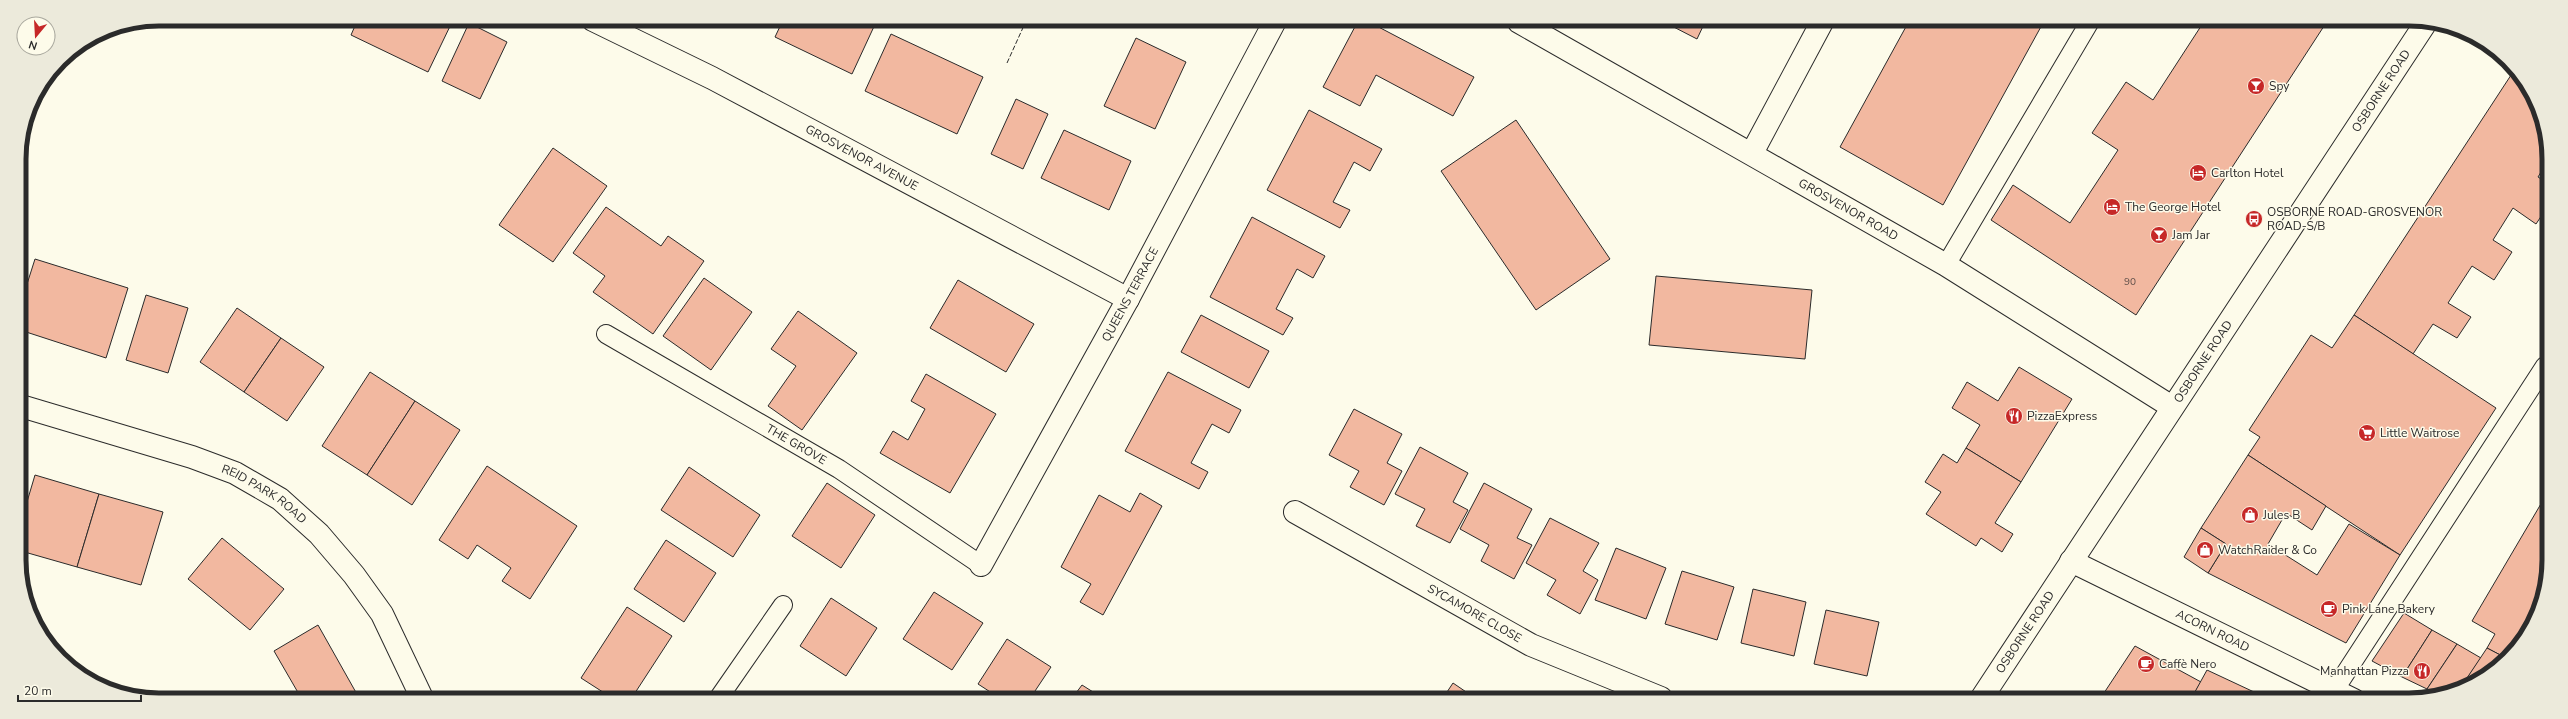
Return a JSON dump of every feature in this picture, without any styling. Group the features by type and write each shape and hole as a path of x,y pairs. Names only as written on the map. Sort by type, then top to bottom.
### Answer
{"street":[{"name":"GROSVENOR AVENUE","path":"605,26 726,85 1128,299"},
{"name":"QUEENS TERRACE","path":"981,565 1128,299 1272,26"},
{"name":"GROSVENOR ROAD","path":"1526,26 1752,152 1946,265 2172,407"},
{"path":"1752,152 1820,26"},
{"name":"OSBORNE ROAD","path":"1985,693 2423,27"},
{"name":"REID PARK ROAD","path":"26,407 192,457 235,473 280,499 319,534 354,575 382,614 420,693"},
{"name":"SYCAMORE CLOSE","path":"1295,512 1531,646 1648,693"},
{"name":"ACORN ROAD","path":"2071,561 2327,693"}],"lane":[{"path":"1946,265 2086,26"},
{"name":"THE GROVE","path":"606,334 839,469 981,565"},
{"path":"2332,693 2542,371"},
{"path":"722,693 782,605"}],"building":[{"path":"355,26 450,26 428,72 351,35"},
{"path":"468,26 475,26 507,42 480,99 442,81"},
{"path":"780,26 874,26 852,74 775,37"},
{"path":"1355,26 1377,26 1474,77 1453,116 1376,75 1360,106 1323,87"},
{"path":"1672,26 1703,26 1697,39"},
{"path":"1906,26 2041,26 1943,205 1840,147"},
{"path":"2201,26 2324,26 2136,315 1991,220 2013,185 2070,223 2118,150 2092,133 2126,82 2153,100"},
{"path":"891,34 983,77 957,134 865,91"},
{"path":"1136,38 1186,62 1155,129 1104,106"},
{"path":"2512,74 2520,85 2528,100 2535,117 2539,133 2542,151 2542,170 2538,177 2542,180 2542,215 2536,224 2513,208 2493,240 2512,252 2494,280 2472,266 2448,303 2471,317 2457,338 2433,324 2413,354 2354,315"},
{"path":"1016,99 1048,114 1023,169 991,154"},
{"path":"1309,110 1382,149 1370,171 1354,162 1333,202 1350,210 1340,228 1267,190"},
{"path":"1516,120 1610,259 1536,310 1441,171"},
{"path":"1064,130 1131,161 1109,210 1041,178"},
{"path":"553,148 607,186 553,262 499,225"},
{"path":"606,207 661,246 668,236 704,261 653,334 593,292 605,276 573,253"},
{"path":"1252,217 1325,256 1313,278 1297,269 1276,309 1293,318 1283,335 1210,297"},
{"path":"35,259 128,288 106,358 26,332 26,287"},
{"path":"1656,276 1812,290 1805,359 1649,345"},
{"path":"704,278 752,312 711,370 663,336"},
{"path":"958,280 1034,324 1006,372 930,328"},
{"path":"146,295 188,308 168,373 126,360"},
{"path":"237,308 281,338 244,392 200,362"},
{"path":"798,311 857,353 802,430 768,406 796,366 771,349"},
{"path":"1201,315 1269,351 1249,388 1181,352"},
{"name":"Little Waitrose","path":"2354,315 2496,408 2400,555 2248,455 2260,437 2249,430 2311,335 2332,348"},
{"path":"281,338 324,367 287,421 244,392"},
{"name":"PizzaExpress","path":"2019,367 2072,399 2021,482 1966,448 1980,425 1952,408 1967,382 1998,401"},
{"path":"370,372 415,401 367,475 322,446"},
{"path":"1168,372 1241,410 1229,433 1212,424 1191,463 1208,472 1199,489 1125,451"},
{"path":"926,374 996,414 950,493 880,453 893,431 908,440 925,409 911,401"},
{"path":"415,401 460,430 412,505 367,475"},
{"path":"1354,409 1402,434 1387,463 1402,471 1384,505 1350,487 1359,471 1329,455"},
{"path":"1420,447 1468,473 1453,502 1468,510 1450,543 1416,526 1425,509 1395,494"},
{"path":"1966,448 2021,482 1995,523 2013,534 2002,552 1981,538 1976,546 1926,514 1941,492 1925,482 1943,454 1957,463"},
{"path":"2248,455 2326,506 2312,530 2286,513 2268,544 2317,575 2349,524 2400,555 2346,643 2208,573 2226,544 2201,528"},
{"path":"487,466 577,526 530,599 502,581 511,568 477,545 468,559 439,540"},
{"path":"689,467 760,515 733,557 661,510"},
{"path":"35,475 99,494 77,567 26,552 26,505"},
{"path":"827,483 875,515 841,568 792,536"},
{"path":"1484,483 1532,509 1517,538 1532,545 1514,579 1481,561 1489,545 1460,529"},
{"path":"1140,493 1162,506 1103,615 1080,602 1091,584 1061,567 1099,495 1130,512"},
{"path":"99,494 163,512 141,585 77,567"},
{"path":"2542,502 2541,577 2532,611 2520,634 2501,655 2487,648 2495,634 2472,621"},
{"path":"1550,518 1599,543 1583,571 1598,580 1580,614 1547,595 1556,580 1526,563"},
{"path":"2201,528 2226,544 2208,573 2184,557"},
{"path":"222,538 284,589 250,630 188,579"},
{"path":"666,540 716,573 684,622 634,589"},
{"path":"1616,548 1666,568 1646,619 1595,600"},
{"path":"1682,571 1734,587 1717,640 1665,624"},
{"path":"1753,589 1806,602 1794,656 1741,643"},
{"path":"934,592 983,623 952,670 903,639"},
{"path":"831,598 877,628 846,676 800,646"},
{"path":"627,607 672,636 635,693 604,693 581,678"},
{"path":"1826,610 1879,622 1867,676 1814,664"},
{"path":"2404,613 2432,630 2402,677 2372,661"},
{"path":"318,625 356,693 298,693 274,651"},
{"path":"2432,630 2457,644 2427,689 2402,677"},
{"path":"1007,639 1051,667 1034,693 992,693 978,684"},
{"path":"2457,644 2481,658 2466,680 2435,690 2430,691 2427,689"},
{"name":"Caffè Nero","path":"2135,646 2201,682 2195,693 2104,693"},
{"path":"2487,648 2501,655 2490,665 2466,680"},
{"path":"2207,670 2256,693 2194,693"},
{"path":"1453,683 1468,693 1446,693"},
{"path":"1082,685 1095,693 1076,693"}],"fence":[{"path":"1007,63 1024,26"}],"place":[{"name":"Spy","path":"2256,86"},
{"name":"Carlton Hotel","path":"2198,173"},
{"name":"The George Hotel","path":"2112,207"},
{"name":"OSBORNE ROAD-GROSVENOR ROAD-S/B","path":"2254,219"},
{"name":"Jam Jar","path":"2159,235"},
{"name":"PizzaExpress","path":"2014,416"},
{"name":"Little Waitrose","path":"2367,433"},
{"name":"Jules B","path":"2250,515"},
{"name":"WatchRaider & Co","path":"2205,550"},
{"name":"Pink Lane Bakery","path":"2329,609"},
{"name":"Caffè Nero","path":"2146,664"},
{"name":"Manhattan Pizza","path":"2422,671"}]}
